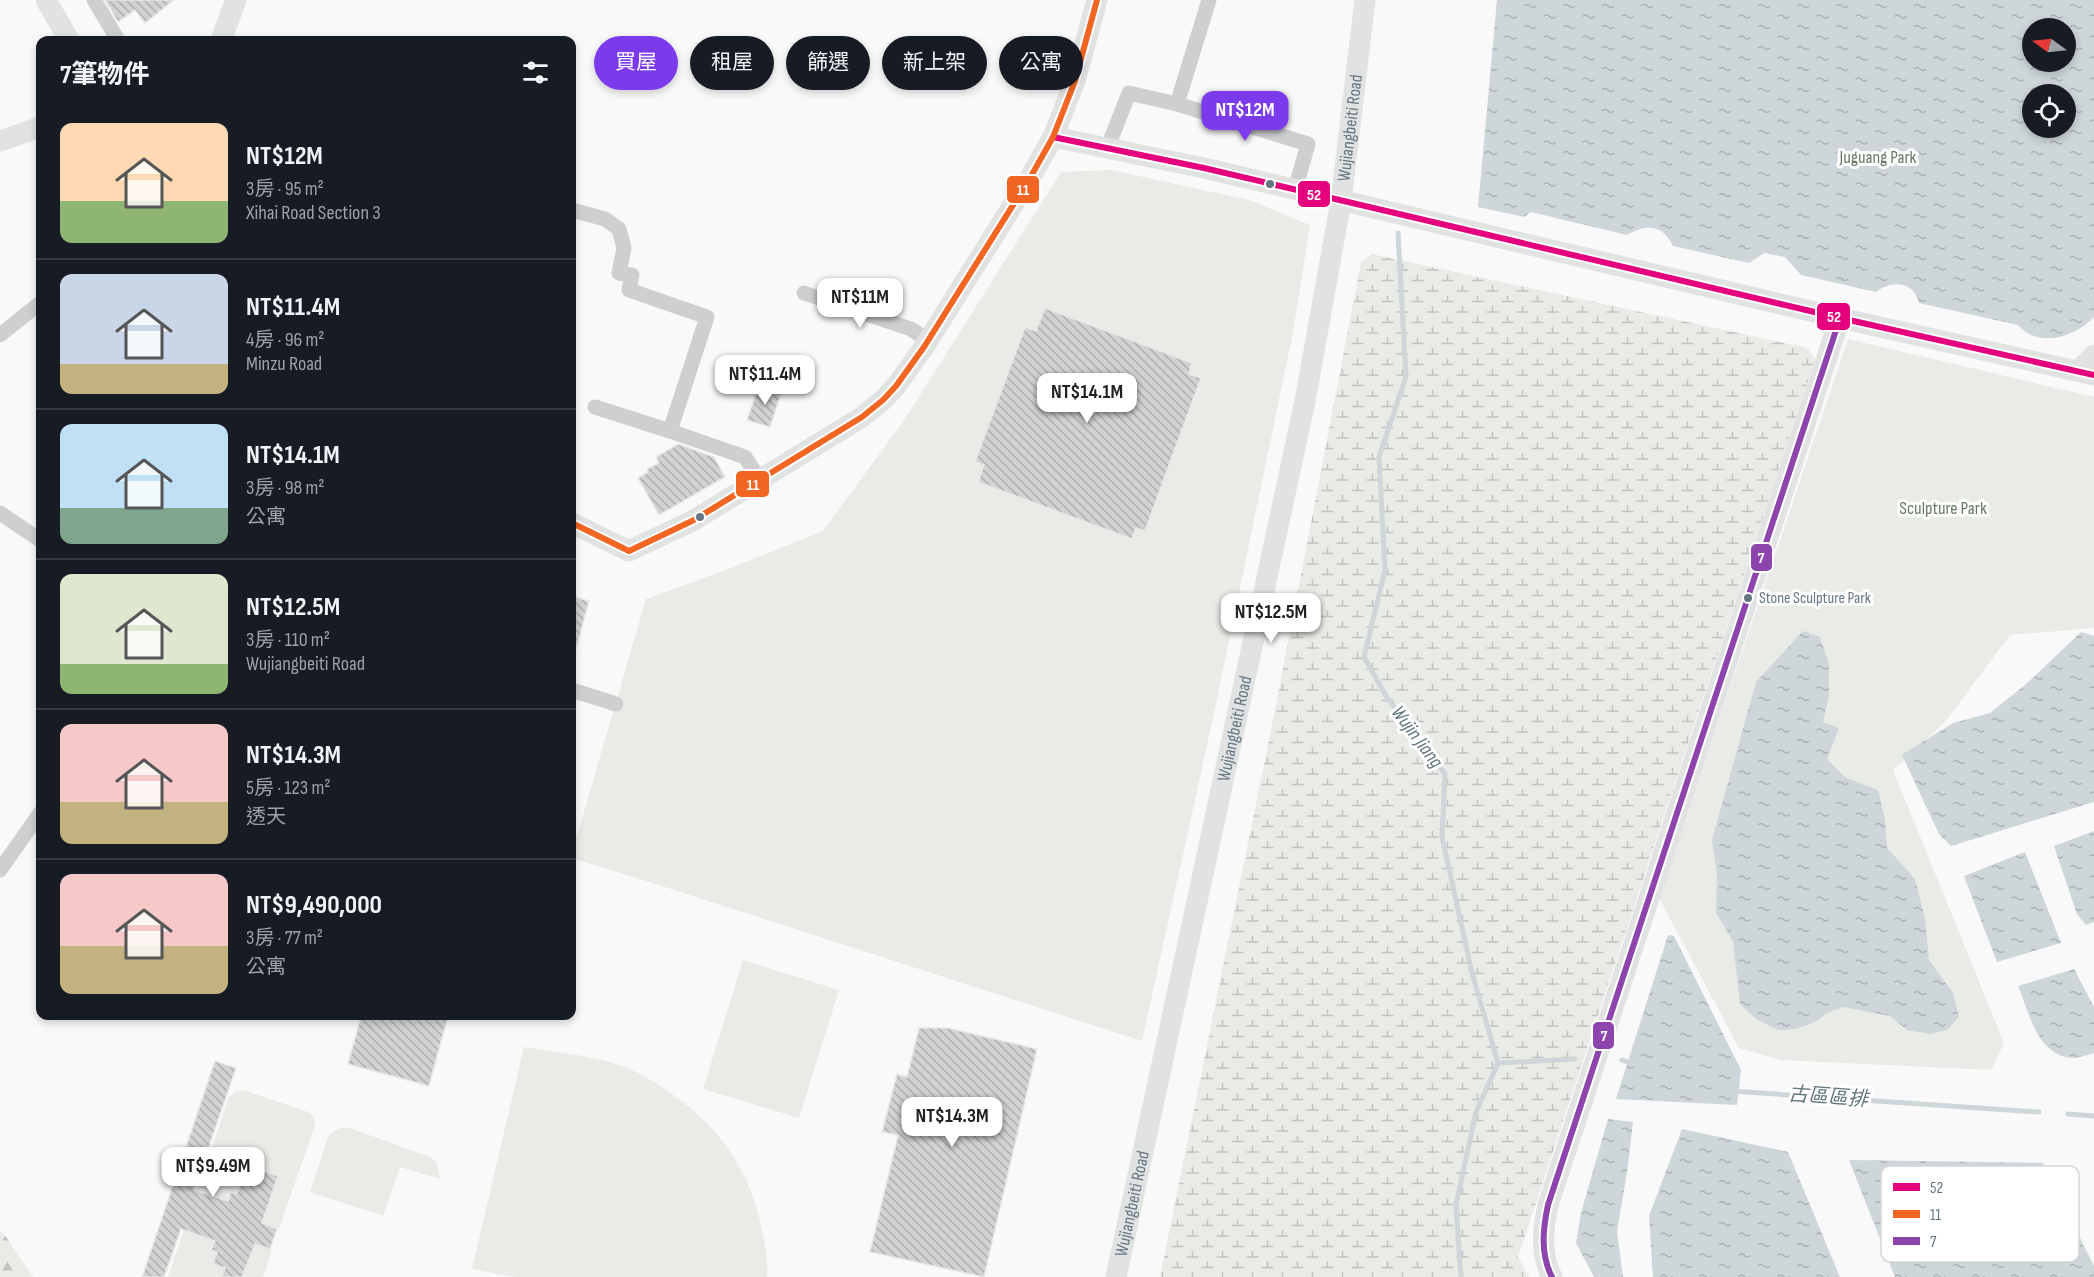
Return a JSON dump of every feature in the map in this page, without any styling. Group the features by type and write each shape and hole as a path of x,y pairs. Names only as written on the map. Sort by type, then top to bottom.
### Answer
{"street":[{"path":"46,0 67,36"},
{"path":"94,0 116,36"},
{"path":"222,36 236,0"},
{"path":"576,525 629,551 694,520 862,417 883,400 896,386 928,341 1053,137 1075,81 1097,0"},
{"path":"1177,104 1209,0"},
{"name":"Wujiangbeiti Road","path":"1116,1277 1305,401 1341,201 1365,0"},
{"path":"1107,149 1129,93 1177,104 1308,144 1295,190"},
{"path":"0,141 36,129"},
{"path":"1053,137 1184,164 1840,318 2087,373 2094,355"},
{"path":"576,211 605,219 620,229 624,248 619,273 632,275 629,290 707,317 670,431"},
{"path":"804,293 911,329 928,341"},
{"path":"0,335 36,306"},
{"path":"1552,1277 1545,1259 1544,1242 1544,1225 1548,1205 1840,318"},
{"path":"595,407 745,457 760,480"},
{"path":"0,513 36,537"},
{"path":"576,691 616,704"},
{"path":"0,870 36,819"}],"green space":[{"path":"1111,170 1249,200 1310,225 1293,332 1214,713 1142,1041 576,859 576,839 646,599 823,531 905,419 1061,172"},
{"path":"1372,254 1808,348 1815,360 1518,1257 1529,1277 1160,1277 1276,705 1361,262"},
{"name":"Sculpture Park","path":"1848,339 2094,397 2094,628 2010,635 1945,722 1893,770 2004,1043 1991,1070 1781,1060 1739,1048 1659,898"},
{"path":"743,960 839,990 799,1118 703,1089"},
{"path":"524,1047 584,1056 625,1067 658,1085 700,1117 730,1151 750,1190 758,1212 764,1241 767,1277 515,1277 472,1269"},
{"path":"244,1090 308,1112 314,1117 315,1125 279,1229 262,1224 278,1176 259,1169 254,1186 241,1182 237,1194 228,1201 204,1194 215,1241 211,1249 217,1252 213,1264 225,1268 222,1277 168,1277 229,1097 236,1091"},
{"path":"341,1128 350,1128 432,1158 437,1163 440,1179 400,1167 383,1216 310,1192 328,1137"},
{"path":"0,1231 7,1238 33,1277 0,1277"},
{"path":"255,1244 272,1250 263,1277 242,1277 246,1251 252,1253"}],"water":[{"name":"Juguang Park","path":"1497,0 2094,0 2094,317 2067,335 2057,338 2036,337 2018,325 1919,303 1912,290 1901,285 1895,284 1876,292 1801,275 1785,257 1764,253 1749,263 1673,246 1664,233 1653,228 1640,229 1627,235 1531,212 1524,217 1478,207"},
{"path":"1803,631 1820,637 1829,664 1829,695 1823,722 1839,728 1827,759 1846,778 1878,790 1885,820 1887,848 1915,879 1925,919 1929,960 1953,993 1959,1017 1947,1030 1930,1034 1907,1030 1890,1016 1843,1007 1796,1029 1778,1030 1756,1019 1740,1004 1733,941 1716,913 1717,874 1712,840 1756,682"},
{"path":"2081,632 2094,636 2094,802 1951,846 1939,834 1902,755 1953,723 1990,713 2025,685"},
{"path":"2094,831 2094,922 2086,925 2077,914 2054,846"},
{"path":"2025,852 2061,943 1997,962 1964,876"},
{"path":"1668,935 1674,936 1741,1070 1737,1105 1616,1099"},
{"path":"2074,969 2094,1007 2094,1053 2071,1058 2059,1055 2042,1041 2018,986"},
{"path":"1608,1119 1633,1122 1617,1232 1623,1277 1594,1277 1576,1243 1581,1213"},
{"path":"1682,1129 1788,1152 1840,1277 1653,1277 1649,1216"},
{"path":"1849,1160 2043,1163 2044,1166 1881,1166 1881,1241"},
{"path":"2079,1236 2094,1266 2094,1277 1895,1277 1889,1262 2079,1262"}],"building":[{"path":"105,0 174,0 145,23 135,10 118,22"},
{"path":"1045,308 1192,363 1189,374 1201,378 1145,531 1136,528 1132,539 978,482 984,465 975,462 1025,327 1036,331"},
{"path":"759,384 782,391 770,427 747,420"},
{"path":"678,444 714,457 725,477 659,515 638,478 648,472 647,469 659,463 656,457"},
{"path":"576,597 589,601 576,649"},
{"path":"360,1020 447,1020 429,1086 348,1064"},
{"path":"919,1028 948,1028 1037,1049 984,1277 870,1252 898,1135 882,1132 897,1074 907,1077"},
{"path":"215,1061 236,1068 194,1190 228,1201 231,1192 237,1194 241,1181 254,1186 259,1169 278,1176 262,1223 277,1229 270,1249 255,1244 242,1277 222,1277 225,1268 213,1264 217,1252 211,1250 215,1241 181,1229 164,1277 142,1277"}],"waterway":[{"name":"Wujin Jiang","path":"1398,233 1406,377 1379,457 1385,570 1364,657 1386,696 1445,774 1442,837 1472,973 1498,1063 1476,1112 1456,1205 1461,1277"},
{"name":"古區區排","path":"1498,1063 1575,1059"},
{"name":"古區區排","path":"1622,1060 1634,1064"},
{"name":"古區區排","path":"1732,1091 2039,1112"},
{"name":"古區區排","path":"2068,1114 2094,1116"}],"transit line":[{"name":"11","path":"576,525 629,551 694,520 862,417 883,400 924,347 1030,178 1053,137 1075,81 1097,0"},
{"name":"52","path":"1053,137 1204,168 1840,318 2094,375"},
{"name":"7","path":"1552,1277 1544,1250 1548,1205 1840,318"}],"place":[{"name":"Stone Sculpture Park","path":"1748,598"}]}
